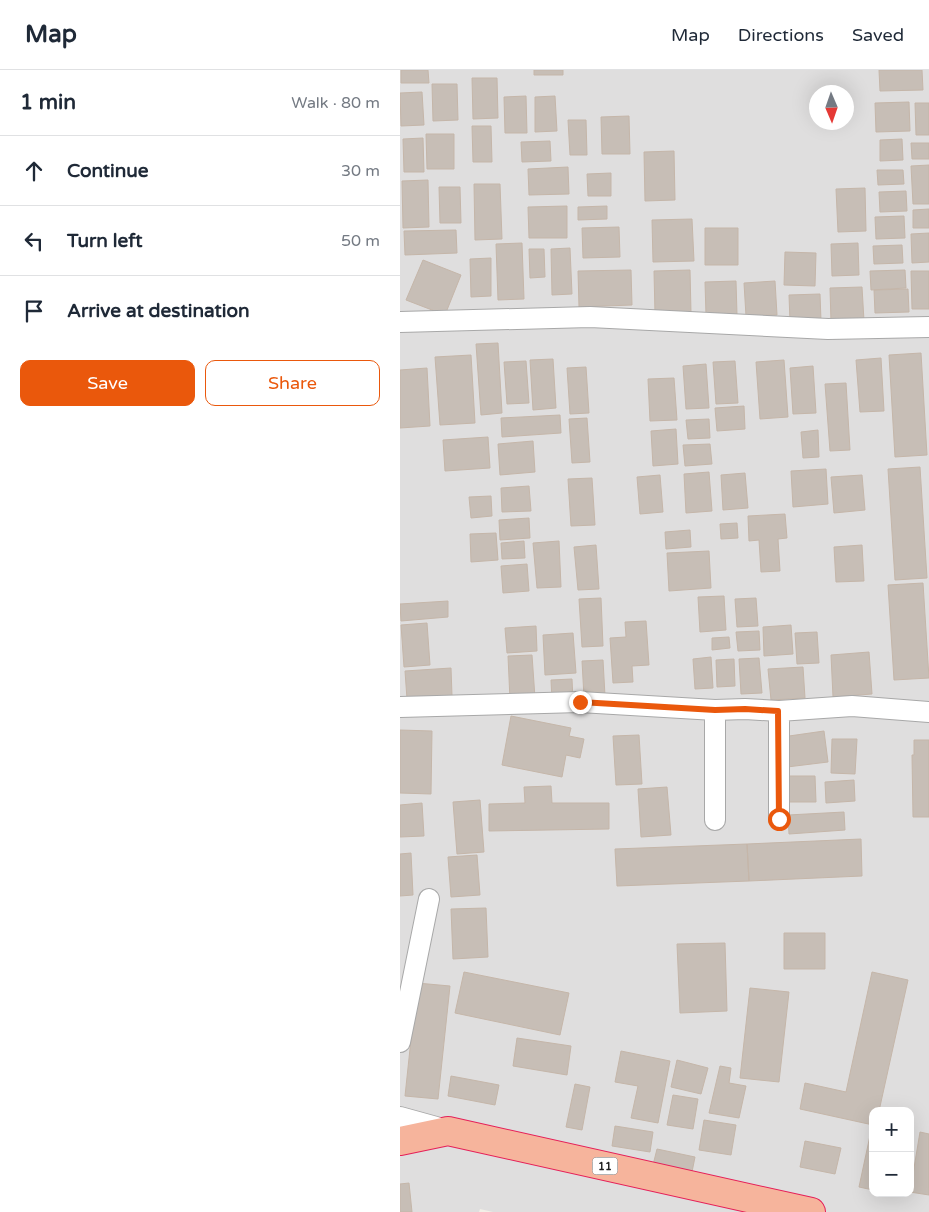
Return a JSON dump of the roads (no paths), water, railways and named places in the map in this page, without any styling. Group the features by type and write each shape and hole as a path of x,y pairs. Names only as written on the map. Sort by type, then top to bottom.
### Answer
{"highway":[{"name":"11","path":"400,1141 448,1131 811,1212"}],"street":[{"path":"400,322 590,317 828,329 929,327"},
{"path":"400,707 580,702 715,710 778,711 852,706 929,712"},
{"path":"715,710 715,820"},
{"path":"778,711 779,819"},
{"path":"400,1042 429,898"},
{"path":"400,1117 448,1131"}]}
